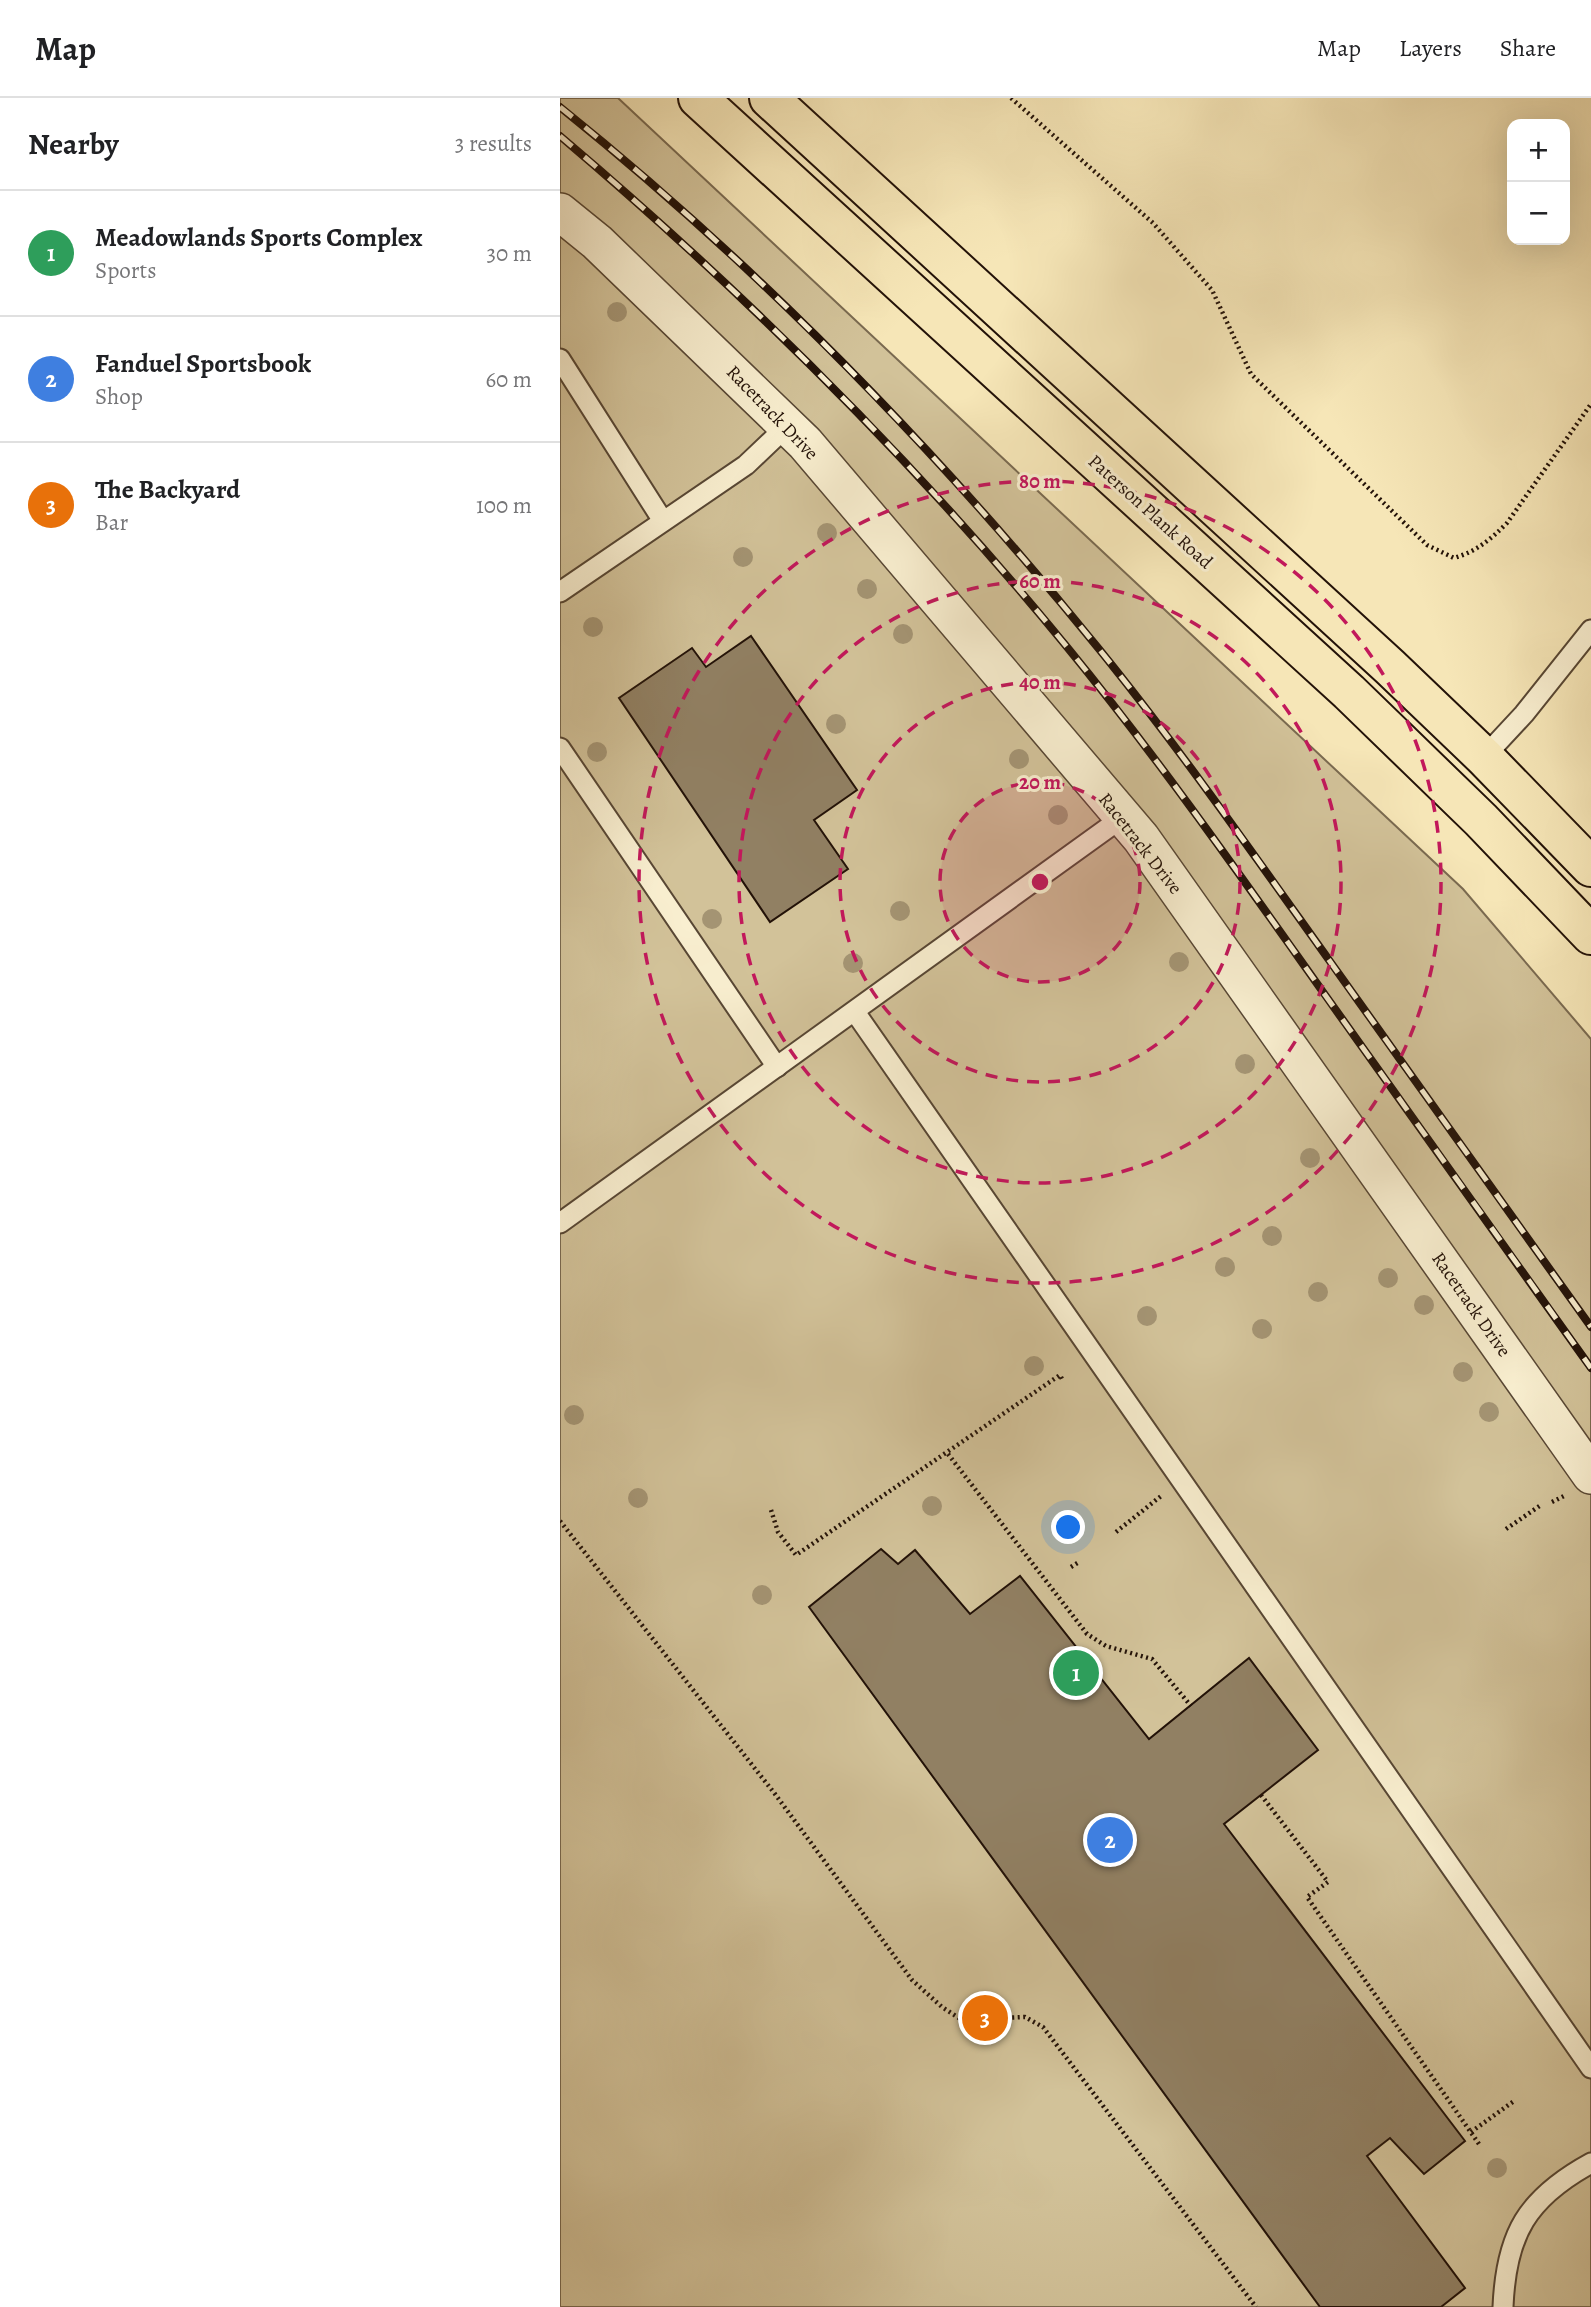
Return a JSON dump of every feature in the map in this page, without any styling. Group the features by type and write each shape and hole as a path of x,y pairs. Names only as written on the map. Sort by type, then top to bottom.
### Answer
{"main road":[{"name":"Paterson Plank Road","path":"698,98 1349,692 1481,820 1591,935"},
{"path":"769,98 1290,574 1484,757 1591,867"}],"street":[{"name":"Racetrack Drive","path":"560,212 597,242 788,425 1123,817 1417,1224 1591,1475"}],"lane":[{"path":"560,359 663,521"},
{"path":"560,592 746,465 788,425"},
{"path":"1484,757 1524,714 1591,630"},
{"path":"560,748 777,1067"},
{"path":"560,1223 1123,817"},
{"path":"855,1012 1591,2068"},
{"path":"1503,2307 1511,2247 1534,2204 1567,2176 1591,2163"}],"path":[{"path":"1011,98 1153,223 1212,290 1251,374 1427,545 1454,558 1478,551 1507,523 1591,404"},
{"path":"771,1510 778,1532 796,1555 1060,1375 1063,1381"},
{"path":"947,1454 1051,1583 1087,1634 1107,1646 1152,1659 1191,1706"},
{"path":"1116,1532 1161,1496"},
{"path":"1506,1529 1541,1505"},
{"path":"560,1521 775,1794 912,1980 947,2012 962,2020 1025,2017 1044,2027 1256,2307"},
{"path":"1071,1567 1079,1562"},
{"path":"1261,1795 1328,1882 1307,1897 1479,2144"},
{"path":"1471,2132 1514,2101"}],"shaded area":[{"path":"560,98 618,98 1463,889 1591,1039 1591,2307 560,2307"}],"building":[{"path":"751,636 857,790 814,820 848,869 770,922 619,698 692,648 706,667"},
{"path":"881,1549 898,1564 915,1550 970,1614 1020,1576 1149,1739 1249,1658 1318,1750 1224,1824 1465,2141 1424,2174 1390,2138 1367,2156 1465,2288 1441,2307 1320,2307 809,1607"}],"railway":[{"path":"560,107 705,231 775,296 910,433 1038,576 1099,649 1188,764 1591,1327"},
{"path":"560,136 695,255 825,380 949,510 1067,647 1198,817 1591,1368"}],"place":[{"name":"Meadowlands Sports Complex","path":"1076,1673"},
{"name":"Fanduel Sportsbook","path":"1110,1840"},
{"name":"The Backyard","path":"985,2018"}]}
